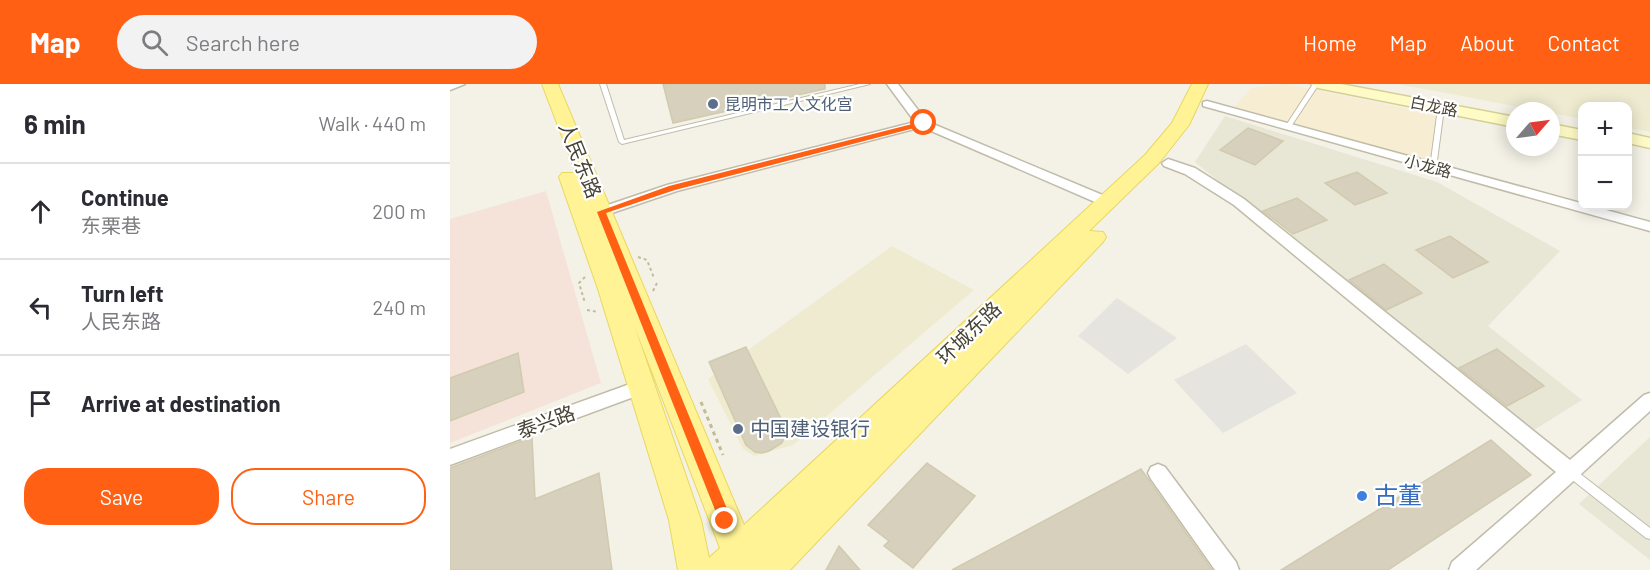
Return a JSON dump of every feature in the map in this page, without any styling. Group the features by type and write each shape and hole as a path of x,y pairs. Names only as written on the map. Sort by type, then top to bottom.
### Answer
{"main road":[{"name":"人民东路","path":"549,84 742,566"},
{"name":"人民东路","path":"549,84 610,289 685,519 695,570"},
{"name":"白龙路","path":"1317,84 1506,120"},
{"name":"白龙路","path":"1342,84 1506,115"},
{"name":"环城东路","path":"742,566 1168,163 1207,91"},
{"name":"环城东路","path":"742,566 1168,142 1207,91"},
{"path":"1560,126 1578,129"},
{"path":"1560,131 1578,134"},
{"path":"1632,139 1650,142"},
{"path":"1632,144 1650,148"}],"street":[{"path":"450,87 460,84"},
{"path":"892,84 924,123 1107,202"},
{"name":"小龙路","path":"1207,91 1288,127 1650,227"},
{"path":"601,212 672,188 924,123"},
{"path":"1168,163 1190,171 1239,202 1569,471"},
{"name":"泰兴路","path":"450,457 641,387"},
{"path":"1460,570 1650,400"},
{"path":"1158,473 1228,570"}],"lane":[{"path":"603,84 622,142 867,84"},
{"path":"1288,127 1317,84"},
{"path":"1432,168 1441,108"},
{"path":"1569,471 1650,534"}],"path":[{"path":"636,256 647,260 654,278"},
{"path":"579,283 585,303"},
{"path":"652,294 657,283"}],"shaded area":[{"path":"1286,84 1443,116 1435,167 1232,109 1251,88"},
{"path":"1398,84 1650,84 1650,132 1632,129 1632,102 1578,102 1578,118 1560,115 1560,102 1506,102 1506,105"},
{"path":"1225,116 1437,182 1560,251 1488,326 1582,400 1529,433 1195,162"},
{"path":"546,191 601,383 450,443 450,219"},
{"path":"892,246 974,290 793,445 754,456 743,449 708,379"},
{"path":"1117,298 1177,338 1128,374 1078,336"},
{"path":"1246,344 1297,393 1223,433 1174,380"},
{"path":"1650,437 1650,560 1579,504"}],"building":[{"name":"昆明市工人文化宫","path":"663,84 825,84 825,89 673,123"},
{"path":"1248,128 1283,141 1255,165 1220,150"},
{"path":"1357,172 1387,193 1355,205 1325,183"},
{"path":"1297,198 1327,220 1293,234 1263,211"},
{"path":"1450,236 1488,262 1453,278 1416,250"},
{"path":"1384,264 1422,293 1386,310 1349,280"},
{"path":"746,347 787,431 782,443 762,453 755,452 746,445 709,362"},
{"path":"1497,349 1544,386 1507,406 1459,368"},
{"path":"518,353 524,392 450,421 450,378"},
{"path":"532,437 535,499 599,473 612,570 450,570 450,468"},
{"path":"1491,440 1531,475 1388,570 1281,570"},
{"path":"927,463 975,496 913,568 884,546 889,541 868,525"},
{"path":"1141,469 1212,570 952,570"},
{"path":"839,546 860,570 826,570"}],"place":[{"name":"昆明市工人文化宫","path":"713,104"},
{"name":"中国建设银行","path":"738,429"},
{"name":"古董","path":"1362,496"}],"route":[{"path":"725,521 601,212 672,188 924,123"}]}
